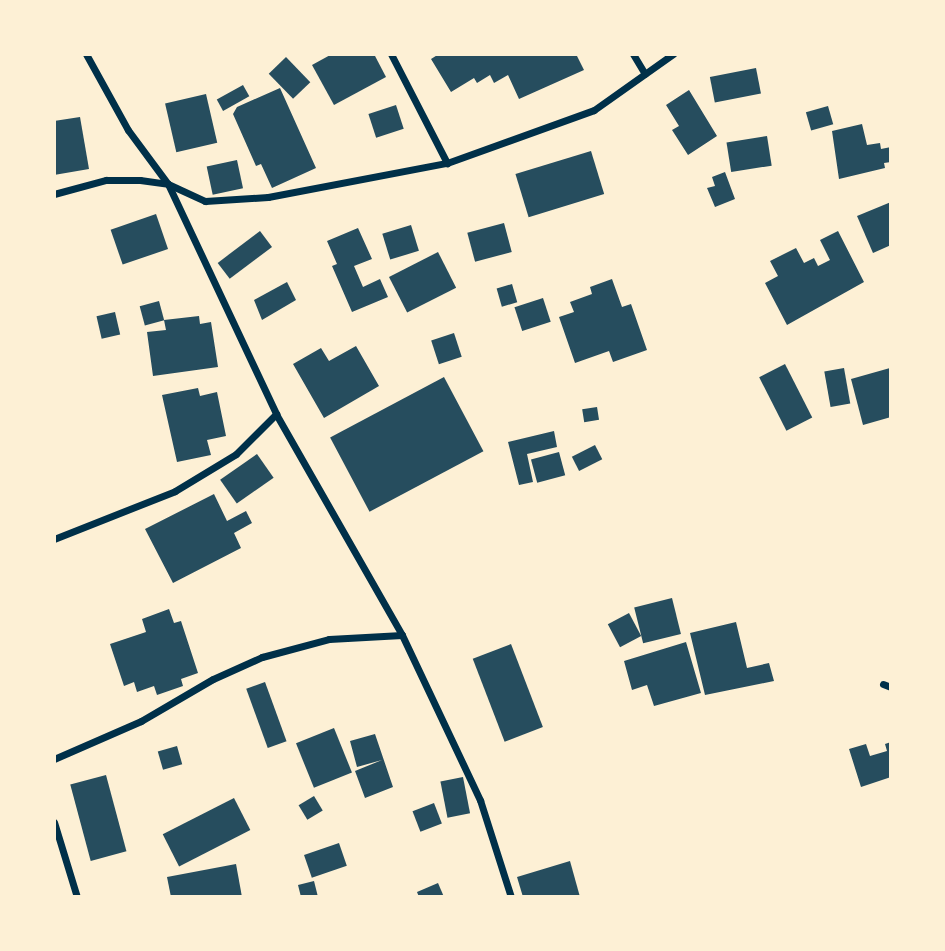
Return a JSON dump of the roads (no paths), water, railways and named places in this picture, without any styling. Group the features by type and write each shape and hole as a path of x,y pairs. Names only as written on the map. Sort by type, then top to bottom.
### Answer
{"street":[{"path":"86,54 128,130 168,184 276,414 401,635 480,800 512,897"},
{"path":"391,54 447,163"},
{"path":"633,54 645,74"},
{"path":"54,194 106,180 168,184 205,201 268,197 447,163 594,110 673,54"},
{"path":"54,539 175,491 236,454 276,414"},
{"path":"54,759 141,721 213,679 262,657 329,639 401,635"},
{"path":"54,822 77,897"}]}
